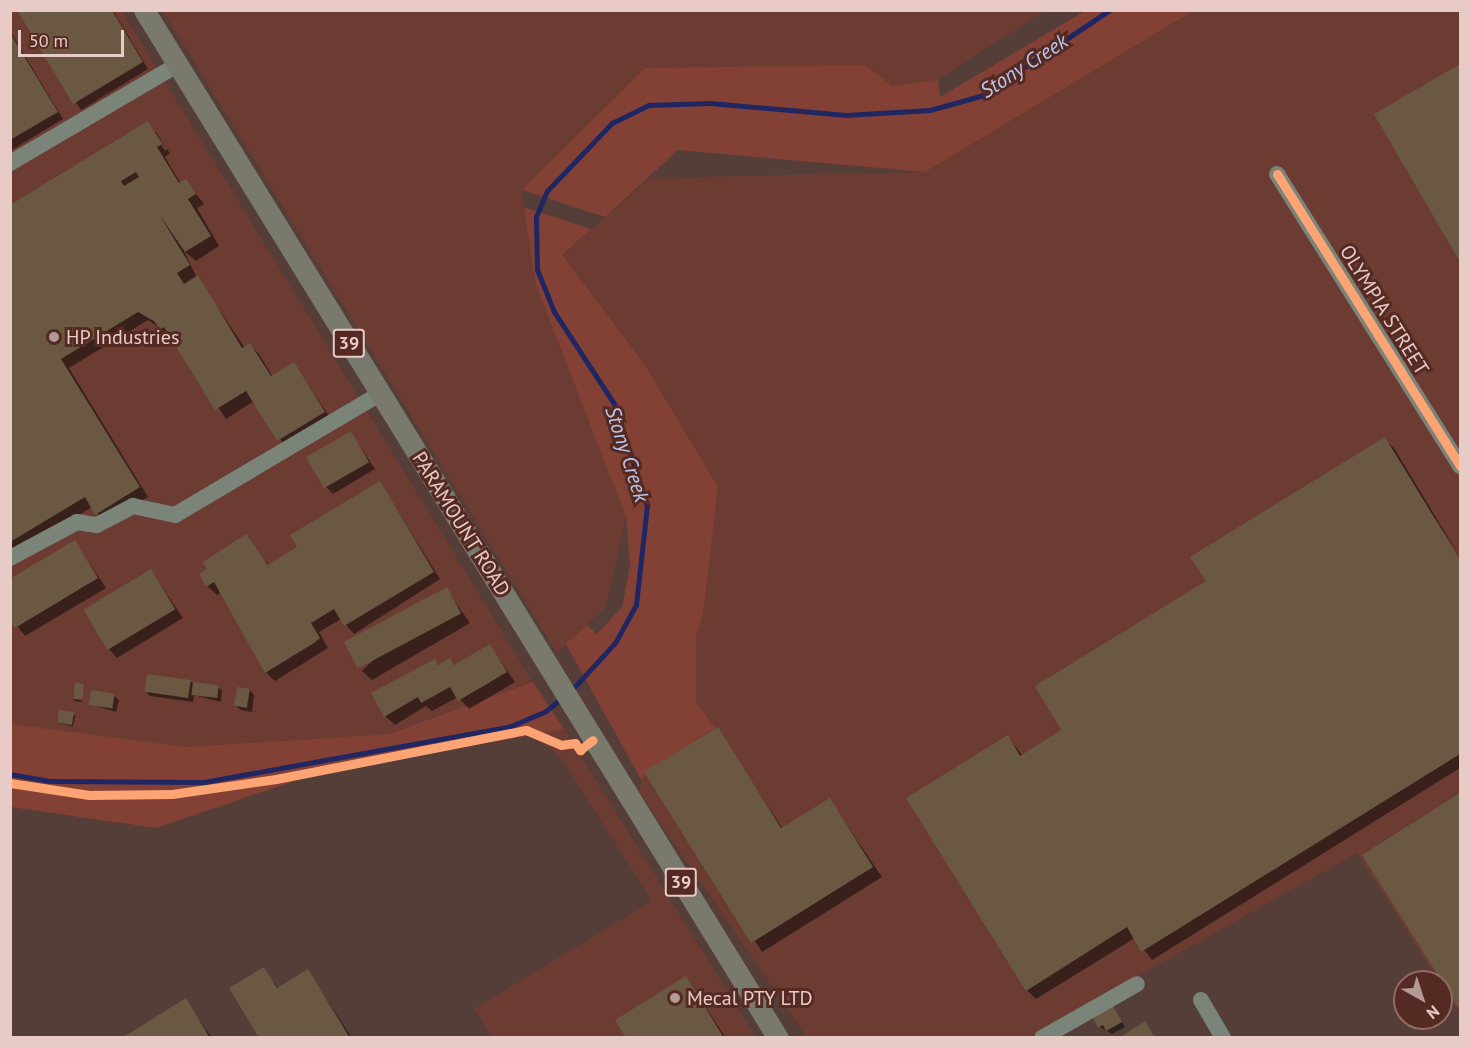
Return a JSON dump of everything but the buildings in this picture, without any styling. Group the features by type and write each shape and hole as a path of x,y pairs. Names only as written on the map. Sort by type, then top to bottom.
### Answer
{"main road":[{"name":"PARAMOUNT ROAD","path":"144,10 775,1035"}],"street":[{"path":"10,163 177,65"},
{"name":"OLYMPIA STREET","path":"1277,174 1461,466"},
{"path":"10,558 77,522 97,525 133,506 175,515 380,394"},
{"path":"1042,1038 1069,1031 1137,984"},
{"path":"1201,1000 1223,1038"}],"shaded area":[{"path":"11,11 122,11 533,682 389,734 186,747 11,724"},
{"path":"163,11 1044,11 938,80 892,86 865,65 522,190 536,285 626,517 606,607 557,653"},
{"path":"1085,11 1193,11 925,172 678,150 605,217 522,190 645,68 865,65 892,86 938,80 940,97"},
{"path":"1193,11 1460,11 1460,1014 1453,1003 1453,970 1432,970 1357,853 1030,1037 807,1037 639,792 644,772 696,703 696,636 703,615 718,487 644,364 562,255 650,178 925,172"},
{"path":"524,207 591,229 562,255 644,364 718,487 703,615 696,636 696,703 715,728 645,772 642,781 566,644 587,625 597,634 622,607 630,566 626,517 536,285"},
{"path":"533,682 564,729 312,775 156,828 11,807 11,724 186,747 389,734"},
{"path":"564,729 756,1037 492,1037 474,1009 652,901 560,756 530,734"}],"waterway":[{"name":"Stony Creek","path":"571,691 615,643 636,605 647,506 614,404 554,312 537,270 536,217 547,191 612,123 649,105 710,103 846,115 930,110 981,96 1110,10"},
{"name":"Stony Creek","path":"10,774 49,781 204,782 511,726 546,711 562,698"}],"cycle path":[{"path":"1277,174 1460,466"},
{"path":"10,783 89,795 172,794 276,779 526,730 561,745 575,743 580,750 593,740"}],"place":[{"name":"HP Industries","path":"54,337"},
{"name":"Mecal PTY LTD","path":"675,998"}]}
